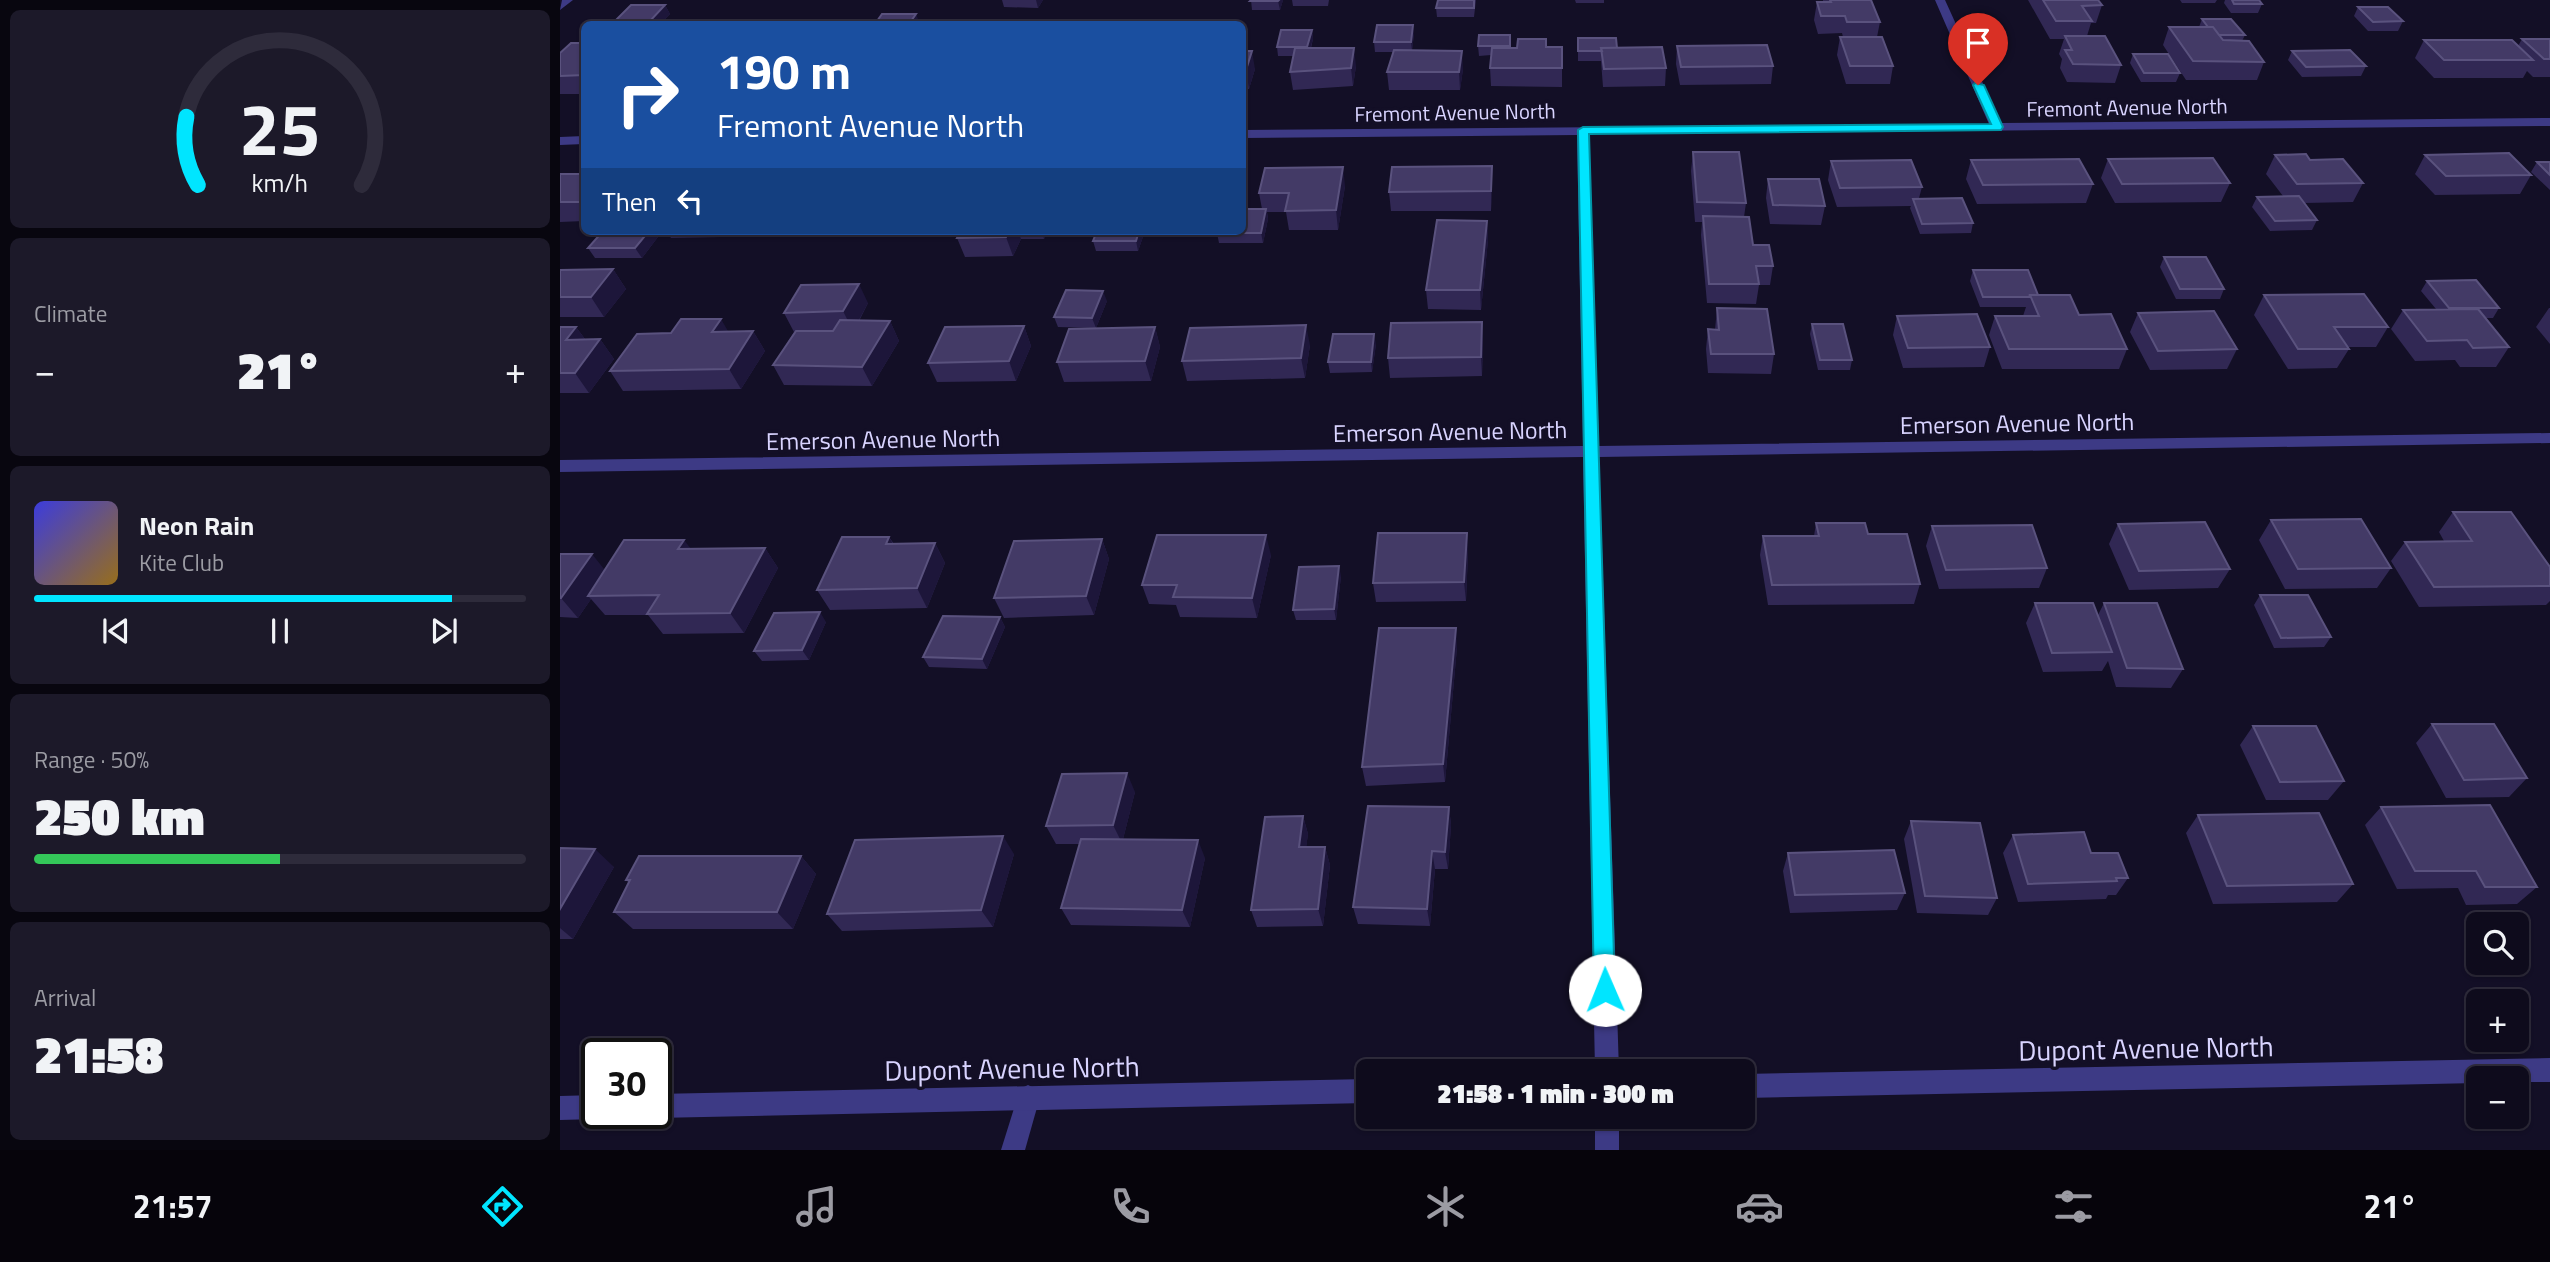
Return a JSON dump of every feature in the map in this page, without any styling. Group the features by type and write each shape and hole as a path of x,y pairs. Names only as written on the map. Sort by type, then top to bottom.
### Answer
{"street":[{"path":"560,7 568,0"},
{"path":"1940,0 1997,127"},
{"name":"Fremont Avenue North","path":"1246,134 2550,122"},
{"path":"1583,130 1606,1059"},
{"path":"560,141 581,140"},
{"name":"Emerson Avenue North","path":"560,466 2550,438"},
{"name":"Dupont Avenue North","path":"1755,1086 2550,1070"},
{"name":"Dupont Avenue North","path":"672,1105 1356,1091"},
{"path":"1013,1150 1028,1097"},
{"path":"560,1108 581,1107"},
{"path":"1607,1129 1607,1150"}],"building":[{"path":"1438,0 1474,0 1474,8 1436,8"},
{"path":"1830,0 1871,0 1880,22 1847,22 1845,16 1821,16 1817,2 1831,2"},
{"path":"2043,0 2098,0 2102,5 2082,6 2092,21 2056,21"},
{"path":"2232,0 2259,0 2262,4 2234,4"},
{"path":"631,5 665,5 650,21 615,21"},
{"path":"2358,7 2388,7 2403,21 2373,22"},
{"path":"882,14 916,14 911,21 877,21"},
{"path":"2202,19 2231,19 2245,35 2219,35"},
{"path":"1377,25 1413,25 1411,42 1374,42"},
{"path":"2169,27 2213,27 2223,40 2249,41 2264,62 2193,61"},
{"path":"1281,30 1312,30 1307,47 1277,47"},
{"path":"1479,35 1510,35 1510,46 1478,46"},
{"path":"2065,36 2105,36 2121,65 2073,64 2065,50 2072,50"},
{"path":"1840,37 1882,37 1893,66 1850,66"},
{"path":"1578,38 1616,38 1617,48 1578,51"},
{"path":"1518,39 1546,39 1546,47 1562,47 1562,68 1490,68 1492,48 1517,48"},
{"path":"2522,39 2550,39 2550,59 2544,59"},
{"path":"2424,40 2512,40 2533,60 2444,60"},
{"path":"571,43 581,43 581,75 560,76 560,53"},
{"path":"1767,45 1773,66 1681,67 1677,46"},
{"path":"1662,47 1666,68 1604,69 1601,48"},
{"path":"1295,48 1354,48 1351,68 1290,72"},
{"path":"1394,50 1462,51 1459,72 1387,72"},
{"path":"2350,50 2366,66 2306,67 2292,51"},
{"path":"1246,51 1252,51 1246,70"},
{"path":"2133,54 2168,54 2180,73 2144,73"},
{"path":"1693,152 1739,152 1746,203 1697,202"},
{"path":"2509,153 2531,175 2446,176 2425,155"},
{"path":"2306,154 2310,160 2343,159 2363,183 2297,184 2275,155"},
{"path":"2213,158 2230,183 2122,184 2108,159"},
{"path":"2079,159 2093,184 1983,185 1971,160"},
{"path":"1911,160 1922,187 1840,188 1831,161"},
{"path":"2537,162 2550,162 2550,175"},
{"path":"1492,166 1491,191 1389,192 1392,167"},
{"path":"1343,167 1336,210 1285,211 1289,193 1259,193 1265,168"},
{"path":"560,174 581,174 581,202 560,202"},
{"path":"1768,179 1819,179 1825,206 1773,205"},
{"path":"2299,196 2317,220 2275,221 2257,197"},
{"path":"1962,198 1973,223 1922,224 1913,199"},
{"path":"1246,209 1266,209 1261,233 1246,233"},
{"path":"1703,216 1749,217 1753,245 1769,245 1773,266 1756,266 1759,284 1709,284"},
{"path":"1437,220 1487,221 1480,290 1426,290"},
{"path":"599,235 646,235 635,248 588,248"},
{"path":"959,235 1007,235 1006,237 957,238"},
{"path":"1095,235 1138,235 1136,241 1093,241"},
{"path":"2164,257 2206,257 2224,289 2180,289"},
{"path":"613,269 591,297 560,297 560,270"},
{"path":"1973,270 2028,270 2038,295 1983,297"},
{"path":"2476,280 2499,308 2449,308 2427,281"},
{"path":"859,284 843,311 784,313 801,285"},
{"path":"1066,290 1103,291 1092,318 1054,317"},
{"path":"2364,294 2388,327 2334,327 2349,349 2298,349 2264,295"},
{"path":"2030,295 2070,295 2079,315 2111,314 2127,349 2009,349 1995,316 2039,316"},
{"path":"1717,308 1767,309 1774,354 1711,354 1708,329 1719,330"},
{"path":"2478,309 2509,347 2473,348 2467,340 2427,341 2403,310"},
{"path":"2214,311 2237,349 2158,351 2138,313"},
{"path":"1977,314 1990,347 1908,348 1897,316"},
{"path":"681,319 721,319 712,332 753,331 729,369 610,371 637,334 671,333"},
{"path":"840,320 890,321 862,367 773,365 796,331 833,331"},
{"path":"1482,322 1481,357 1388,358 1391,323"},
{"path":"1812,324 1843,324 1852,360 1820,360"},
{"path":"1306,325 1301,358 1182,361 1190,328"},
{"path":"1024,326 1009,361 928,363 945,327"},
{"path":"560,327 576,327 566,340 600,339 575,373 560,373"},
{"path":"1155,327 1145,361 1057,362 1069,329"},
{"path":"1333,334 1374,334 1371,362 1328,362"},
{"path":"2453,512 2511,512 2550,567 2550,586 2434,587 2405,542 2472,541"},
{"path":"2361,519 2391,568 2298,569 2271,520"},
{"path":"2205,522 2230,569 2139,571 2118,524"},
{"path":"1816,523 1865,523 1868,534 1907,534 1920,584 1772,585 1763,536 1819,536"},
{"path":"2032,525 2047,568 1946,570 1932,526"},
{"path":"1378,533 1467,533 1464,582 1373,583"},
{"path":"1157,535 1266,535 1252,598 1173,597 1177,585 1142,585"},
{"path":"842,537 889,537 886,544 935,543 917,588 817,590"},
{"path":"1102,539 1086,596 994,598 1014,541"},
{"path":"624,540 684,540 678,549 765,548 730,613 647,614 659,595 588,596"},
{"path":"560,554 592,554 561,598 560,598"},
{"path":"1339,566 1334,609 1293,610 1299,567"},
{"path":"2260,595 2308,595 2331,637 2281,638"},
{"path":"2035,603 2093,603 2112,652 2052,653"},
{"path":"2104,603 2157,603 2183,669 2127,668"},
{"path":"820,612 802,650 754,651 774,613"},
{"path":"943,616 1000,617 982,659 923,657"},
{"path":"1379,628 1456,628 1443,764 1362,767"},
{"path":"2432,724 2494,724 2527,778 2464,780"},
{"path":"2253,726 2316,726 2344,781 2280,782"},
{"path":"1127,773 1113,825 1046,826 1062,774"},
{"path":"2490,805 2537,887 2485,887 2476,871 2415,871 2381,807"},
{"path":"1368,806 1449,807 1445,852 1432,851 1427,909 1353,907"},
{"path":"2319,813 2353,884 2227,886 2198,815"},
{"path":"1303,816 1299,847 1325,847 1318,909 1251,910 1265,817"},
{"path":"1911,821 1980,823 1997,898 1925,896"},
{"path":"2084,832 2091,853 2118,853 2128,878 2116,878 2117,881 2028,884 2013,835"},
{"path":"1003,836 981,910 827,914 855,840"},
{"path":"1081,839 1198,840 1182,910 1061,908"},
{"path":"560,848 595,849 560,909"},
{"path":"1894,850 1905,893 1795,895 1788,853"},
{"path":"639,856 801,856 777,912 614,912"}],"route":[{"path":"1605,990 1583,130 1997,127 1978,85"}]}
